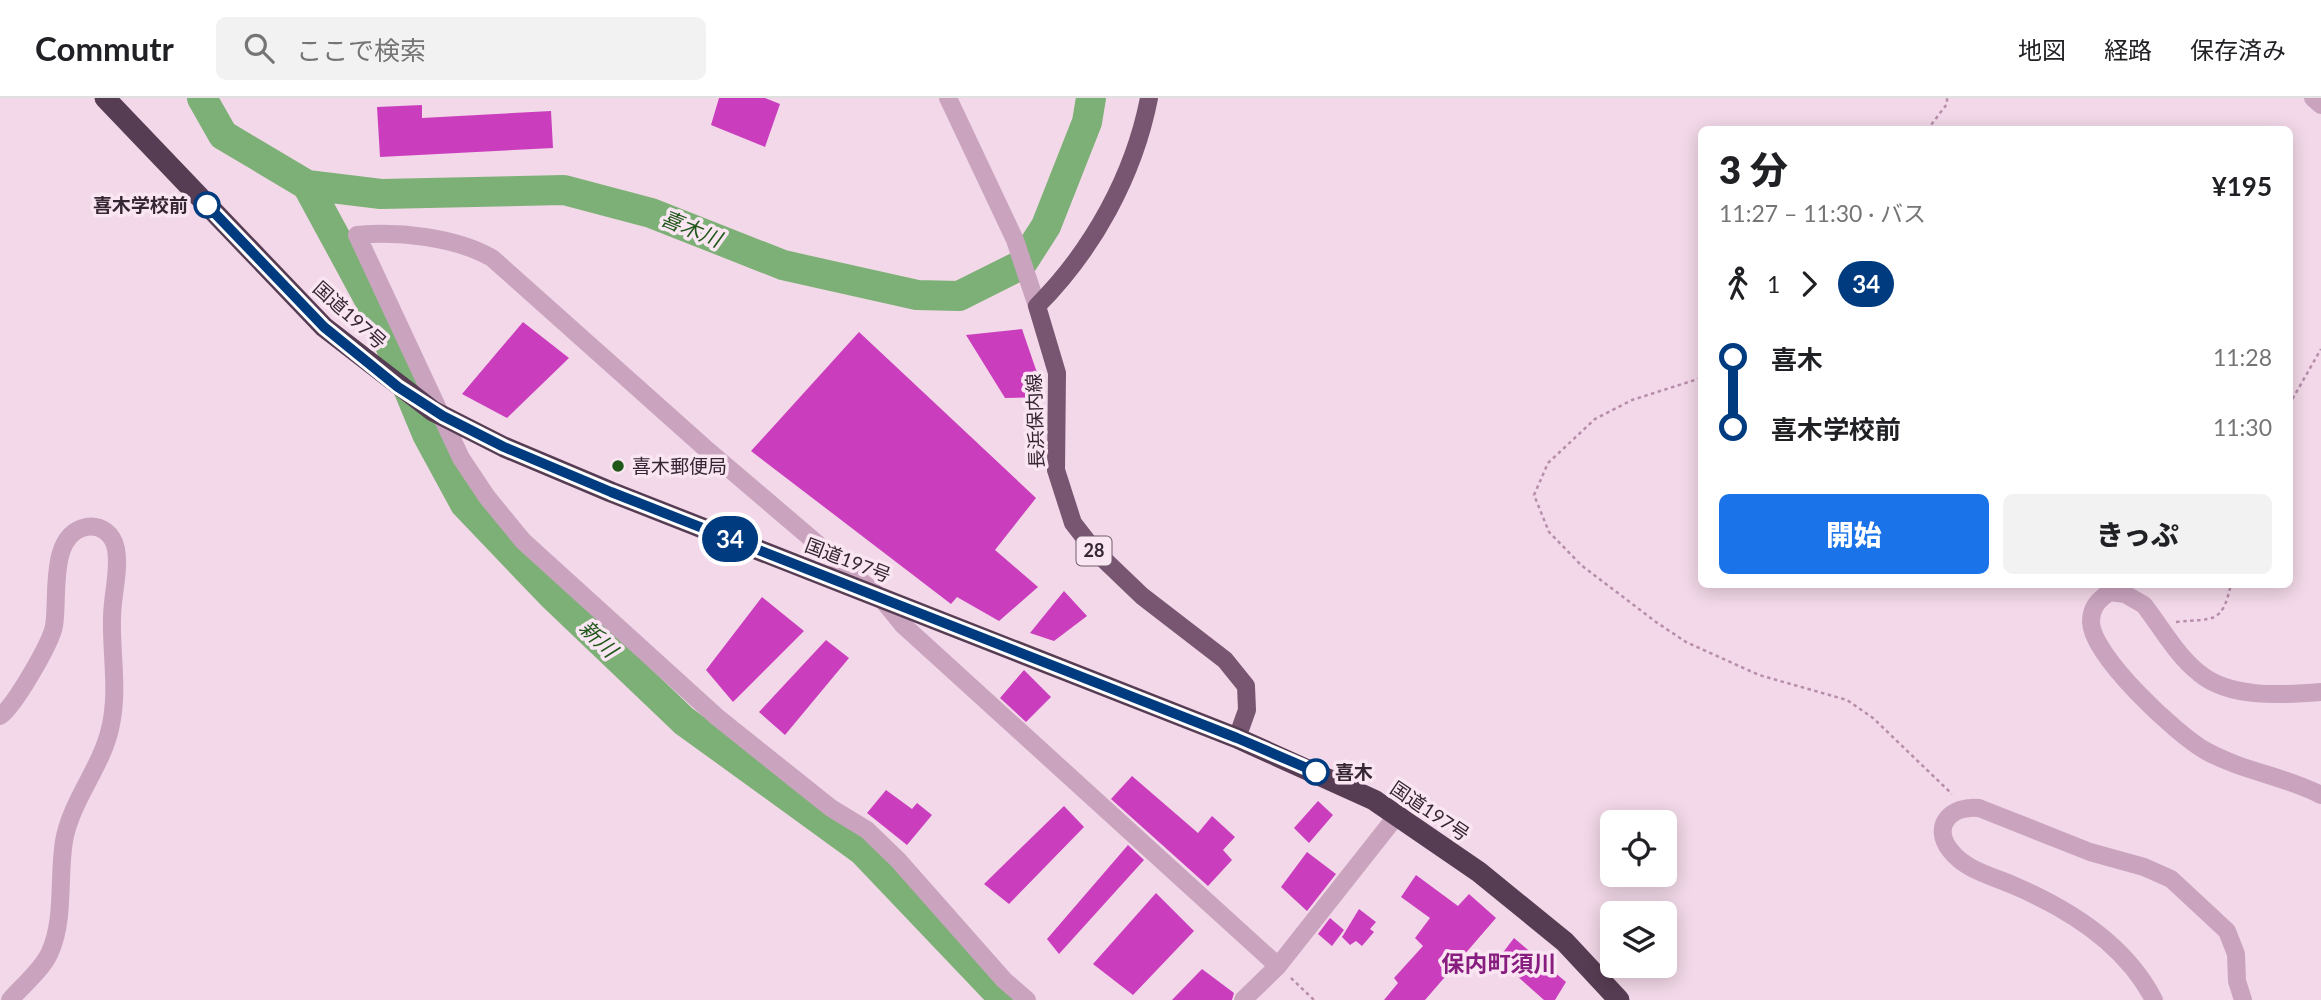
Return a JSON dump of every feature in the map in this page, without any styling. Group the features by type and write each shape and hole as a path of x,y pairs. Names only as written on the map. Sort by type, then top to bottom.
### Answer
{"highway":[{"name":"国道197号","path":"104,98 324,327 398,387 438,414 504,447 611,492 1237,738 1327,777 1398,814 1479,872 1565,942 1619,1000"}],"main road":[{"path":"1035,300 1088,245 1141,137 1149,98"},
{"name":"長浜保内線","path":"1035,300 1057,373 1056,470 1073,523 1094,550 1142,596 1225,660 1247,686 1247,710 1237,738"}],"street":[{"path":"948,98 1015,240 1035,300"},
{"path":"2313,98 2321,105"},
{"path":"1027,1000 1004,981 898,860 867,830 831,808 717,717 523,541 487,497 461,458 424,386 357,234 382,232 472,247 492,258 705,448 881,598 903,625 1278,966"},
{"path":"0,716 48,642 54,627 57,578 64,542 75,530 88,527 98,527 108,532 116,549 112,619 114,707 109,732 77,802 64,840 57,929 50,954 9,1000"},
{"path":"2321,692 2262,692 2212,682 2185,659 2136,599 2110,592 2093,608 2091,622 2094,636 2124,677 2154,710 2193,744 2226,761 2278,776 2321,794"},
{"path":"2154,1000 2129,962 2091,929 2041,897 1976,871 1949,849 1943,834 1946,820 1953,811 1964,806 1979,808 2090,852 2144,867 2171,879 2227,931 2236,954 2237,981 2243,1000"},
{"path":"1242,1000 1278,966 1398,814"}],"path":[{"path":"1930,126 1947,104 1947,98"},
{"path":"2293,398 2321,349"},
{"path":"1698,379 1632,400 1595,419 1548,463 1534,495 1549,532 1581,565 1686,642 1759,675 1847,700 1873,719 1964,806"},
{"path":"2159,625 2216,618 2225,609 2230,588"},
{"path":"1278,966 1314,1000"}],"building":[{"path":"719,98 765,98 780,104 765,147 711,125"},
{"path":"422,105 422,118 551,111 553,148 380,157 377,107"},
{"path":"523,322 569,358 507,418 462,394"},
{"path":"1022,329 1045,397 1005,398 966,335"},
{"path":"859,332 1036,498 995,550 1038,587 999,621 957,597 951,604 751,451"},
{"path":"1064,591 1087,616 1054,641 1030,633"},
{"path":"762,597 804,631 733,702 706,670"},
{"path":"826,640 849,658 785,735 759,712"},
{"path":"1024,670 1051,697 1026,722 1000,698"},
{"path":"1132,776 1198,833 1212,816 1235,837 1223,850 1232,860 1208,886 1111,799"},
{"path":"886,790 912,809 917,803 932,815 907,845 867,813"},
{"path":"1318,801 1333,815 1309,843 1294,828"},
{"path":"1064,806 1084,827 1009,904 984,884"},
{"path":"1128,845 1144,860 1059,954 1047,939"},
{"path":"1307,852 1336,874 1307,911 1281,887"},
{"path":"1416,875 1458,906 1469,894 1496,918 1425,1000 1384,1000 1398,983 1394,978 1423,946 1415,938 1430,918 1401,897"},
{"path":"1156,893 1194,931 1133,995 1093,964"},
{"path":"1359,909 1376,922 1370,929 1374,932 1362,946 1356,941 1350,945 1342,937"},
{"path":"1330,918 1344,930 1332,946 1318,934"},
{"path":"1514,938 1566,982 1555,1000 1544,1000 1498,959"},
{"path":"1202,969 1234,993 1232,1000 1172,1000"}],"waterway":[{"name":"喜木川","path":"202,98 223,135 307,185 381,194 564,190 651,213 783,265 917,295 959,296 1021,265 1046,226 1087,122 1091,98"},
{"name":"新川","path":"307,185 377,314 427,434 465,504 552,595 684,721 862,850 1005,1000"}],"bus line":[{"name":"34","path":"207,205 324,327 398,387 433,411 504,447 611,492 1237,738 1316,772"}],"place":[{"name":"喜木学校前","path":"207,205"},
{"name":"喜木郵便局","path":"618,466"},
{"name":"喜木","path":"1316,772"}],"district":[{"name":"保内町須川","path":"1499,964"}]}
